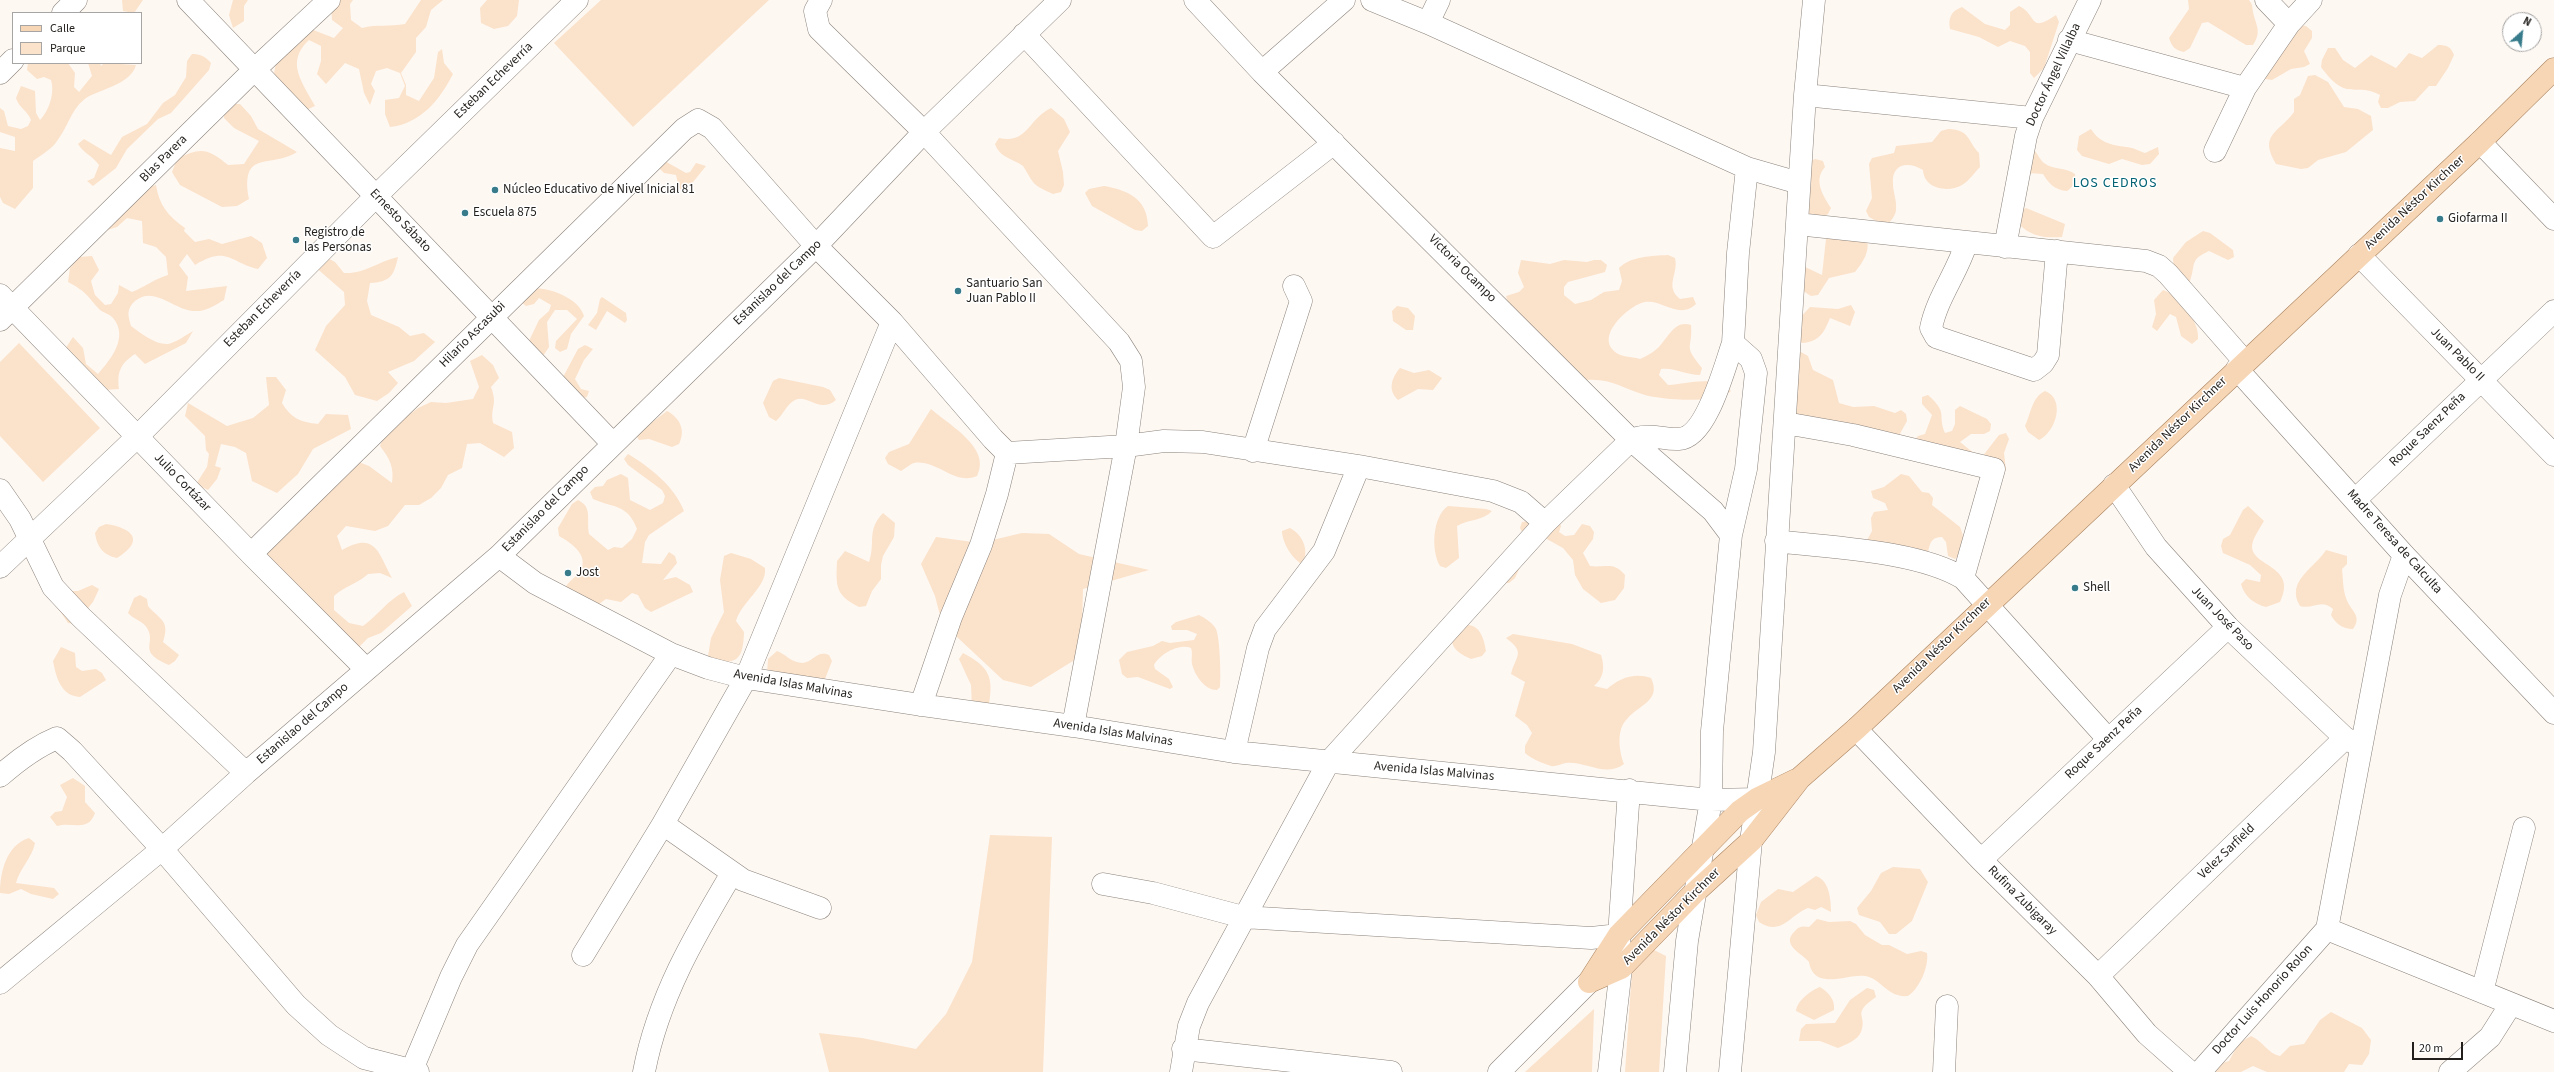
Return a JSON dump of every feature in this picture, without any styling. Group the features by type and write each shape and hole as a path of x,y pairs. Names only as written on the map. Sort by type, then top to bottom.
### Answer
{"main road":[{"name":"Avenida Néstor Kirchner","path":"1589,982 1621,968 1693,894 1750,841 1800,778 1856,729 1987,604 2480,142 2554,69"},
{"name":"Avenida Néstor Kirchner","path":"1589,982 1619,935 1740,811 1757,799 1800,778"}],"street":[{"path":"63,12 76,0"},
{"name":"Ernesto Sábato","path":"188,0 612,443"},
{"name":"Blas Parera","path":"4,308 329,0"},
{"name":"Esteban Echeverría","path":"0,567 137,437 376,196 577,0"},
{"path":"821,0 815,11 819,29 924,132 1123,348 1131,361 1134,387 1126,446 1073,726"},
{"name":"Estanislao del Campo","path":"0,983 162,849 366,669 499,556 612,443 816,246 924,132 1060,0"},
{"name":"Victoria Ocampo","path":"1195,0 1262,72 1631,440 1713,511 1731,535"},
{"path":"1262,72 1344,0"},
{"path":"1372,0 1428,22 1747,168 1799,183"},
{"path":"1428,22 1439,0"},
{"path":"1730,1072 1750,841 1764,752 1804,95 1814,0"},
{"name":"Doctor Ángel Villalba","path":"2005,247 2026,136 2032,118 2069,40 2090,0"},
{"path":"2266,0 2289,24"},
{"path":"2215,151 2245,88 2289,24 2312,0"},
{"path":"1024,34 1213,237 1334,143"},
{"path":"2069,40 2245,88"},
{"path":"0,73 12,61"},
{"path":"1804,95 2032,118"},
{"name":"Hilario Ascasubi","path":"251,554 684,129 698,120 712,128 816,246"},
{"path":"2480,142 2554,218"},
{"path":"1181,1072 1183,1049 1189,1026 1198,1004 1243,917 1328,763 1545,523 1631,440 1643,435 1681,440 1698,430 1714,397 1733,343 1738,253 1747,168"},
{"name":"Madre Teresa de Calculta","path":"1797,224 1966,244 2057,251 2146,261 2159,266 2241,366 2355,500 2404,555 2554,711"},
{"path":"1966,244 1961,260 1934,315 1931,328 1936,337 2034,370 2043,363 2048,355 2057,251"},
{"path":"816,246 892,322 993,439 1007,453 1126,446 1164,441 1203,442 1253,451 1359,466 1493,490 1521,502 1545,523"},
{"name":"Juan Pablo II","path":"2359,255 2482,379 2554,455"},
{"path":"1253,451 1301,301 1294,286"},
{"name":"Julio Cortázar","path":"4,308 137,437 366,669"},
{"name":"Roque Saenz Peña","path":"2355,500 2554,311"},
{"path":"583,955 664,824 746,678 892,322"},
{"path":"1676,1072 1687,941 1693,894 1711,800 1712,731 1731,535 1746,469 1756,372 1751,359 1733,343"},
{"path":"1785,423 1853,435 1994,469 1963,578"},
{"path":"921,706 951,617 981,545 997,494 1007,453"},
{"path":"1234,752 1258,648 1265,629 1324,551 1359,466"},
{"name":"Juan José Paso","path":"2114,486 2156,547 2228,627 2352,742"},
{"path":"0,490 30,539 53,587 71,607 246,774"},
{"path":"1776,541 1905,557 1933,563 1963,578 2108,739"},
{"path":"2404,555 2390,595 2352,742 2327,929 2554,1021"},
{"name":"Avenida Islas Malvinas","path":"499,556 535,584 671,654 708,668 746,678 921,706 1073,726 1234,752 1328,763 1629,790 1711,800 1757,799"},
{"name":"Roque Saenz Peña","path":"1981,860 2228,627"},
{"path":"0,776 38,747 57,738 72,750 162,849 296,1005 329,1035 364,1058 413,1072 450,977 467,945 671,654"},
{"name":"Rufina Zubigaray","path":"1856,729 1981,860 2098,976 2147,1034 2190,1072"},
{"name":"Velez Sarfield","path":"2098,976 2352,742"},
{"path":"1609,1072 1621,968 1619,935 1629,790"},
{"path":"664,824 744,880 820,908"},
{"path":"2482,992 2524,828"},
{"path":"644,1072 666,995 688,946 732,872"},
{"path":"1103,884 1153,893 1243,917 1591,938 1619,935"},
{"name":"Doctor Luis Honorio Rolon","path":"2200,1072 2327,929"},
{"path":"1499,1072 1589,982"},
{"path":"2450,1072 2490,1037 2511,1004"},
{"path":"1944,1072 1948,1006"},
{"path":"1183,1049 1391,1072"}],"green space":[{"path":"122,0 143,0 135,12 123,11"},
{"path":"233,0 248,0 244,6 244,21 233,28 229,15"},
{"path":"335,0 353,0 350,4 351,20 362,28 405,24 421,0 443,0 431,10 426,27 416,38 416,52 401,73 406,85 406,95 419,101 434,78 438,52 442,49 444,63 453,74 442,93 420,116 401,125 390,127 385,114 385,100 399,98 405,86 400,73 387,68 376,71 371,84 375,91 370,105 364,93 359,69 345,63 326,84 317,74 321,61 321,46 309,40 302,48 298,56 297,64 301,80 315,106 302,112 274,82 274,72 279,57 288,45 308,28 334,38 343,28 332,20 331,6"},
{"path":"487,0 519,0 517,16 508,26 494,29 481,23 480,8"},
{"path":"601,0 769,0 633,127 554,43"},
{"path":"2188,0 2249,0 2258,28 2256,40 2253,45 2246,45 2208,22 2202,23 2190,48 2184,52 2176,49 2171,44 2169,38 2189,9"},
{"path":"2019,6 2025,10 2037,23 2041,23 2056,15 2059,22 2044,68 2034,78 2030,73 2030,52 2025,46 2010,41 1998,47 1979,37 1950,29 1949,21 1951,15 1962,7 1985,24 2005,30 2010,25 2010,12"},
{"path":"2299,25 2306,26 2312,31 2312,38 2304,51 2310,64 2304,67 2291,69 2272,80 2265,79 2261,73"},
{"path":"2438,45 2448,47 2452,50 2454,55 2448,68 2436,86 2429,86 2415,101 2400,102 2388,108 2381,108 2378,102 2380,95 2366,90 2352,90 2343,88 2332,80 2321,67 2322,60 2328,48 2335,48 2343,60 2355,68 2371,55 2396,68 2409,53 2422,58"},
{"path":"192,54 198,54 207,59 211,63 209,70 171,113 158,119 127,149 116,168 93,186 87,181 94,178 99,165 78,144 84,139 111,155 122,137 147,124 163,103 175,95 186,77 187,61"},
{"path":"28,64 69,64 75,73 74,87 79,92 92,76 88,64 100,64 101,66 103,64 136,65 133,72 128,77 81,102 55,144 33,161 33,188 15,209 3,203 0,197 0,148 15,151 15,137 0,132 0,108 4,111 8,126 21,129 28,126 31,120 16,98 21,86 35,91 36,113 40,120 46,112 52,96 51,80 44,77 37,79 27,70"},
{"path":"2315,75 2328,82 2344,107 2358,109 2371,116 2373,130 2346,152 2318,160 2308,168 2301,169 2276,164 2269,146 2270,140 2294,112 2294,99 2300,95 2308,76"},
{"path":"225,104 240,104 251,116 258,129 297,152 287,157 253,166 249,173 247,183 249,199 237,206 222,207 180,185 172,172 177,159 192,152 198,151 209,152 228,165 244,164 259,141 234,128 224,118"},
{"path":"1051,108 1064,119 1070,132 1058,151 1063,172 1064,185 1061,192 1053,194 1037,186 1032,181 1023,166 1003,155 997,149 995,144 999,138 1009,139 1022,134 1037,118"},
{"path":"1948,129 1961,131 1965,134 1979,153 1980,167 1972,176 1962,185 1950,189 1944,189 1932,185 1924,176 1923,170 1918,167 1912,165 1902,166 1898,168 1893,177 1896,206 1894,217 1889,223 1882,224 1869,217 1866,211 1872,198 1869,164 1872,158 1894,153 1896,146 1932,142 1941,131"},
{"path":"2091,129 2094,134 2106,142 2145,153 2158,147 2159,154 2150,164 2142,165 2122,159 2109,164 2082,156 2077,150 2079,136"},
{"path":"2034,150 2043,162 2048,165 2067,170 2075,174 2075,182 2067,191 2056,188 2050,184 2043,174 2029,173"},
{"path":"1815,159 1823,161 1825,167 1821,172 1820,188 1831,208 1828,214 1818,217 1803,211 1809,162"},
{"path":"663,160 686,173 690,172 696,163 706,166 685,192 679,188 676,175 664,173 659,168"},
{"path":"156,185 159,198 165,210 185,228 184,231 195,242 209,239 222,244 251,236 262,243 267,258 258,269 222,256 215,256 206,259 195,265 187,254 179,265 188,277 186,291 227,286 224,300 208,309 201,311 182,308 158,297 143,297 135,301 130,307 128,313 131,326 153,341 168,344 177,341 193,331 186,343 145,364 135,354 126,361 119,373 119,389 105,390 65,349 73,337 83,348 86,364 98,374 113,355 116,348 119,340 117,325 112,317 100,310 83,292 68,282 70,268 79,257 92,256 99,270 91,281 95,295 105,305 111,304 118,293 119,285 132,292 168,275 166,257 156,247 143,243 142,221 127,218 117,227 104,231 142,189"},
{"path":"1104,186 1128,193 1140,202 1147,216 1148,226 1142,231 1135,230 1092,206 1085,193 1089,189"},
{"path":"2026,208 2065,224 2062,237 2038,236 2023,228 2018,223 2019,211"},
{"path":"2203,231 2210,233 2233,250 2234,257 2228,260 2209,251 2198,257 2194,263 2190,281 2183,282 2174,272 2173,258 2186,242"},
{"path":"1832,233 1867,239 1867,253 1855,272 1829,278 1818,295 1811,296 1800,289 1803,266 1822,275 1826,239"},
{"path":"322,255 335,262 344,273 365,270 398,257 395,269 390,277 382,281 370,283 367,301 371,315 399,327 410,336 424,333 435,342 414,361 388,372 398,383 389,393 377,401 355,395 345,377 315,350 326,326 345,305 344,292 314,266"},
{"path":"1668,255 1675,258 1676,264 1672,285 1675,294 1680,299 1693,297 1696,304 1689,309 1682,310 1654,302 1639,304 1627,312 1615,324 1609,338 1610,345 1614,351 1620,355 1640,359 1657,349 1676,327 1685,324 1691,325 1690,350 1702,368 1700,375 1661,369 1659,375 1668,385 1701,381 1717,383 1725,386 1731,391 1724,395 1714,398 1690,400 1653,397 1610,382 1586,380 1508,303 1506,296 1519,292 1524,287 1518,273 1521,260 1550,264 1564,260 1587,262 1601,260 1607,265 1605,272 1568,282 1564,287 1564,295 1575,304 1591,300 1604,292 1619,290 1622,281 1619,268 1629,261 1642,257"},
{"path":"533,288 540,288 563,295 576,304 584,316 571,334 567,349 560,352 555,348 556,341 577,319 567,310 555,310 547,322 549,347 541,359 529,341 539,320 549,311 551,305 539,298 534,304 526,306 520,301"},
{"path":"2163,290 2176,297 2192,317 2198,332 2198,339 2192,344 2181,336 2176,317 2170,314 2157,331 2152,327 2156,314 2154,300"},
{"path":"602,297 626,313 627,320 625,323 607,311 596,330 588,325 597,313 600,299"},
{"path":"1851,305 1855,312 1850,326 1830,318 1823,332 1813,341 1802,343 1790,336 1795,323 1810,307 1838,309"},
{"path":"1397,306 1408,308 1415,316 1413,330 1406,330 1393,321 1392,311"},
{"path":"19,343 100,428 43,482 0,436 0,362"},
{"path":"585,345 593,349 584,360 575,379 581,389 589,391 587,397 579,399 562,379 578,349"},
{"path":"1801,352 1808,356 1813,370 1833,380 1839,403 1853,407 1874,406 1895,413 1901,410 1906,414 1907,421 1897,439 1798,423 1788,387 1795,355"},
{"path":"482,355 493,365 499,378 491,387 494,398 492,413 493,423 512,432 514,448 504,457 480,443 467,444 462,468 448,475 441,488 431,498 419,505 405,505 388,526 375,531 346,526 337,536 342,550 362,543 369,544 379,553 392,578 380,573 368,574 334,596 334,610 349,623 363,626 393,599 404,592 412,606 381,633 368,638 358,648 269,568 263,545 356,461 369,466 392,483 392,468 380,446 385,433 418,408 431,402 446,403 473,399 479,387 470,361"},
{"path":"1400,368 1414,373 1429,370 1442,378 1433,390 1418,389 1398,400 1393,392 1392,384 1395,375"},
{"path":"266,377 276,377 286,390 282,403 293,416 306,422 318,424 326,414 348,415 351,429 313,449 298,474 277,493 252,481 246,453 235,447 221,444 215,466 221,468 217,479 208,490 196,484 207,467 209,454 206,450 205,436 185,416 188,403 227,426 253,418 269,405"},
{"path":"779,378 823,387 830,390 836,400 830,404 819,405 804,399 795,400 776,421 769,417 763,403 773,381"},
{"path":"2045,391 2051,395 2057,408 2054,423 2045,436 2039,440 2028,432 2025,426 2037,397"},
{"path":"1928,395 1940,410 1945,433 1952,431 1955,424 1955,410 1960,406 1987,419 1991,424 1990,431 1984,434 1971,434 1960,442 1976,455 1914,442 1918,436 1925,434 1932,415 1922,404 1922,397"},
{"path":"931,409 957,430 974,447 979,456 980,466 977,476 961,478 922,463 914,463 901,471 888,464 885,458 889,452 909,444"},
{"path":"667,411 675,417 682,429 679,444 672,447 649,439 639,440 637,437 638,433"},
{"path":"2006,433 2009,439 2004,453 2006,470 2001,474 1982,457 1999,435"},
{"path":"628,454 661,478 675,494 684,511 649,535 645,542 642,563 661,564 669,552 675,556 677,563 663,580 676,577 690,585 693,592 651,612 645,608 638,595 632,593 621,602 606,599 595,607 564,592 567,584 577,575 583,563 582,557 575,547 559,536 558,528 572,504 578,500 586,506 589,534 608,550 614,547 622,548 632,539 637,529 629,515 624,511 593,499 590,492 595,487 603,486 607,480 621,474 628,478 630,500 650,510 663,503 665,496 662,490 628,465 624,459"},
{"path":"1901,474 1909,476 1922,492 1929,493 1933,498 1932,505 1960,527 1964,545 1961,553 1955,559 1948,556 1946,542 1942,537 1936,538 1932,541 1928,552 1914,553 1865,544 1872,531 1871,518 1874,512 1888,510 1885,503 1873,498 1871,491 1884,487"},
{"path":"1448,506 1486,509 1492,511 1484,517 1457,526 1459,558 1446,568 1440,566 1437,560 1434,543 1436,526 1439,518"},
{"path":"2248,506 2264,521 2253,541 2252,547 2254,554 2273,568 2283,581 2284,590 2280,602 2266,607 2257,604 2250,599 2244,592 2241,584 2246,579 2260,582 2261,575 2250,565 2223,553 2221,546 2223,539 2230,535 2243,510"},
{"path":"883,513 895,523 894,537 883,556 881,565 881,579 872,591 866,606 859,607 851,603 841,594 837,583 837,561 845,551 869,562 873,531 878,519"},
{"path":"1558,518 1561,526 1559,532 1565,536 1574,535 1582,524 1590,526 1594,532 1593,539 1583,553 1590,566 1609,566 1617,568 1625,575 1624,588 1615,600 1601,603 1583,589 1575,575 1573,560 1563,548 1545,538 1521,565 1515,578 1509,583 1501,583 1523,534 1520,528 1522,522"},
{"path":"106,524 123,528 132,536 133,540 131,546 126,552 117,558 104,552 97,542 95,533 99,527"},
{"path":"1290,528 1302,539 1304,544 1305,554 1302,564 1298,562 1291,554 1282,535 1282,531"},
{"path":"1022,533 1049,534 1079,554 1149,570 1083,589 1081,656 1031,687 1003,680 942,623 935,596 921,564 936,537 980,543"},
{"path":"2326,550 2347,556 2347,564 2342,569 2345,595 2355,613 2357,620 2353,629 2343,627 2335,621 2331,615 2333,609 2329,606 2321,604 2309,607 2300,606 2296,597 2296,589 2303,575"},
{"path":"731,553 751,559 765,568 765,575 758,588 743,607 736,621 744,632 740,655 731,661 707,662 711,638 724,612 720,580 724,556"},
{"path":"92,585 99,589 93,602 75,624 68,623 56,605 71,591 78,591"},
{"path":"140,595 147,599 148,606 165,625 163,642 179,655 175,661 169,665 153,656 149,647 150,639 147,628 128,613 134,598"},
{"path":"1199,615 1206,619 1216,629 1219,649 1220,675 1220,687 1217,690 1208,688 1198,678 1192,664 1191,648 1186,647 1170,650 1165,653 1154,665 1155,669 1169,679 1173,687 1170,689 1138,677 1127,678 1122,674 1119,660 1127,652 1153,646 1162,641 1170,643 1194,640 1197,634 1187,630 1172,630 1171,626 1176,622"},
{"path":"1468,625 1479,631 1483,638 1486,651 1482,656 1471,659 1456,650 1452,641"},
{"path":"1513,634 1572,644 1601,655 1603,672 1602,676 1594,686 1607,689 1622,679 1628,677 1645,676 1651,678 1654,686 1651,697 1627,719 1621,729 1620,747 1624,764 1617,768 1610,769 1595,768 1573,763 1553,766 1537,761 1525,753 1525,746 1532,733 1527,725 1515,716 1525,682 1511,674 1518,651 1516,647 1506,638"},
{"path":"61,647 75,653 76,667 82,671 96,669 102,673 106,680 80,697 68,693 60,685 53,661"},
{"path":"777,651 799,663 806,662 821,654 829,655 832,661 825,679 767,674 768,659"},
{"path":"963,653 984,667 990,679 991,686 989,704 972,708 971,685 959,659"},
{"path":"73,778 85,786 85,802 95,813 92,819 84,825 57,826 50,817 55,812 62,811 67,797 60,785"},
{"path":"990,835 1052,837 1043,1072 829,1072 819,1033 862,1038 916,1049 946,1014 972,962"},
{"path":"29,838 35,843 16,883 54,888 59,894 53,899 31,894 21,889 9,894 0,893 3,869 10,853 21,842"},
{"path":"1893,867 1920,869 1928,882 1912,921 1896,934 1889,934 1880,922 1859,915 1857,908 1871,891 1881,873"},
{"path":"1816,876 1824,881 1830,896 1831,912 1821,907 1815,910 1808,908 1780,926 1767,926 1759,922 1756,915 1761,902 1778,889 1793,892"},
{"path":"1817,919 1829,922 1850,921 1856,924 1865,935 1882,945 1889,945 1907,954 1921,951 1927,953 1927,964 1920,982 1908,996 1901,996 1889,991 1876,980 1865,976 1825,979 1818,976 1812,971 1809,962 1791,945 1790,940 1791,936 1798,928 1809,927"},
{"path":"1654,950 1666,956 1659,1072 1625,1072 1632,971"},
{"path":"1820,987 1831,997 1834,1003 1834,1010 1814,1020 1796,1011 1797,1007 1805,997"},
{"path":"1867,988 1874,990 1876,997 1868,1003 1862,1011 1863,1026 1861,1032 1854,1040 1838,1048 1820,1041 1799,1041 1801,1029 1806,1024 1835,1023 1850,1000"},
{"path":"1594,1009 1592,1072 1525,1072"},
{"path":"2331,1012 2362,1028 2371,1040 2369,1054 2362,1065 2349,1064 2344,1072 2267,1072 2253,1066 2241,1072 2215,1072 2222,1063 2229,1061 2239,1043 2251,1036 2272,1053 2280,1056 2290,1046 2304,1044 2320,1020"}],"place":[{"name":"Núcleo Educativo de Nivel Inicial 81","path":"495,190"},
{"name":"Escuela 875","path":"465,213"},
{"name":"Giofarma II","path":"2440,219"},
{"name":"Registro de las Personas","path":"296,240"},
{"name":"Santuario San Juan Pablo II","path":"958,291"},
{"name":"Jost","path":"568,573"},
{"name":"Shell","path":"2075,588"}],"district":[{"name":"LOS CEDROS","path":"2115,184"}]}
